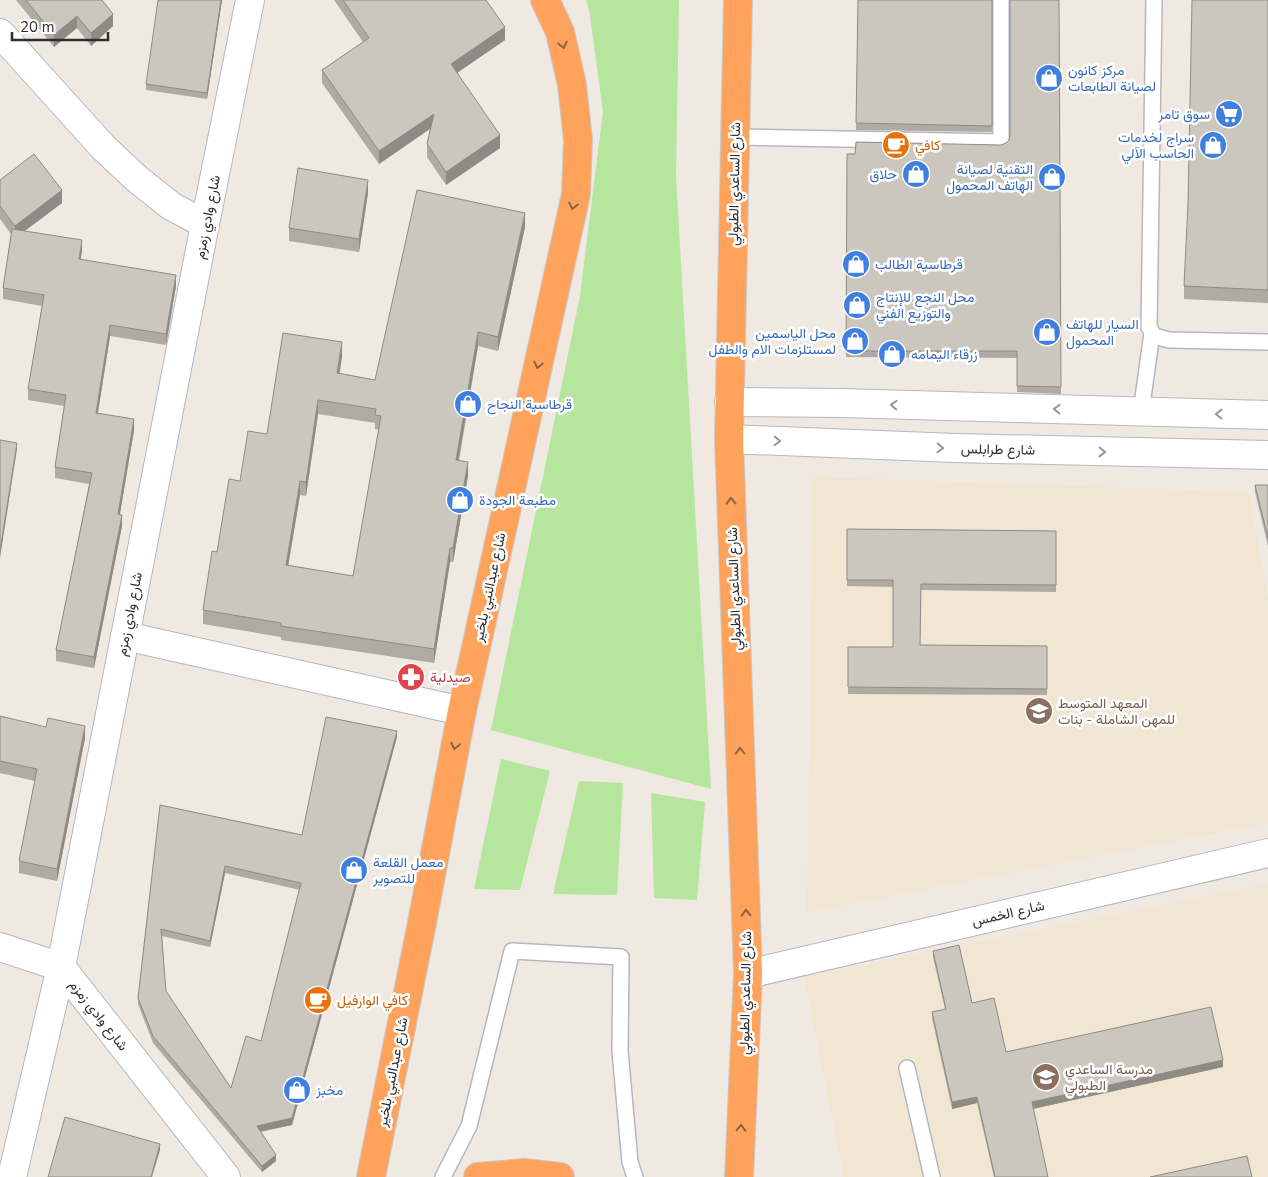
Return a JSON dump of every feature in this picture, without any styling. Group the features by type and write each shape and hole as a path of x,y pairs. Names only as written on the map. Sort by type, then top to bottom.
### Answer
{"highway":[{"name":"شارع عبدالنبي بلخير","path":"371,1177 462,711 576,194 578,140 572,85 560,32 545,0"},
{"name":"شارع الساعدي الطبولي","path":"738,0 729,439 748,974 740,1177"},
{"path":"478,1177 524,1173 560,1177"}],"main road":[{"name":"شارع وادي زمزم","path":"226,1177 61,967 250,0"},
{"path":"0,33 103,147 171,206 205,224"},
{"path":"730,402 1268,415"},
{"name":"شارع طرابلس","path":"729,439 955,448 1268,455"},
{"path":"125,636 462,711"},
{"name":"شارع الخمس","path":"748,974 1268,853"},
{"path":"0,947 61,967 12,1177"}],"lane":[{"path":"735,137 1001,142 1000,0"},
{"path":"1154,0 1149,327 1154,336 1169,340 1268,342"},
{"path":"1141,412 1152,333"},
{"path":"444,1177 469,1126 512,951 621,957 620,1051 630,1162 635,1177"},
{"path":"907,1068 932,1177"}],"shaded area":[{"name":"المعهد المتوسط للمهن الشاملة - بنات","path":"813,477 1248,492 1268,599 1268,823 807,912"},
{"name":"مدرسة الساعدي الطبولي","path":"1268,884 1268,1177 844,1177 804,977"}],"green space":[{"path":"586,0 679,0 676,176 711,789 491,730 580,296 603,112 589,9"},
{"path":"501,759 550,771 520,890 474,889"},
{"path":"579,781 623,783 617,895 553,894"},
{"path":"651,793 705,802 697,900 654,898"}],"building":[{"path":"26,0 102,0 113,14 91,33 77,16 54,35"},
{"path":"158,0 221,0 207,93 146,84"},
{"path":"343,0 486,0 505,27 451,64 500,135 446,172 427,144 434,114 379,151 322,70 369,38"},
{"path":"858,0 992,0 992,126 856,123"},
{"path":"1010,0 1059,0 1061,387 1017,386 1017,351 846,351 847,154 855,154 856,142 1001,145 1006,143 1010,136"},
{"name":"سوق تامر","path":"1192,0 1268,0 1268,290 1184,286 1188,204"},
{"path":"34,154 62,190 15,226 0,206 0,180"},
{"path":"298,168 368,180 359,239 289,228"},
{"path":"417,190 525,213 498,337 478,332 456,460 468,462 453,548 450,548 434,649 281,626 281,623 203,610 212,551 217,552 229,479 240,481 248,431 267,434 283,333 342,342 337,373 375,380","holes":["318,400 376,409 375,415 381,416 353,576 286,565 300,481 306,482"]},
{"path":"12,229 82,240 79,259 176,275 166,334 110,325 96,413 134,419 118,514 122,515 94,657 56,650 92,473 55,467 66,395 28,389 44,295 3,288"},
{"path":"0,440 17,443 0,551"},
{"path":"1255,485 1268,485 1268,538"},
{"path":"847,529 1056,531 1056,585 921,584 920,645 1047,646 1047,689 848,687 848,647 893,647 893,580 847,580"},
{"path":"0,716 46,727 48,718 85,726 57,869 19,861 37,769 0,761"},
{"path":"326,717 397,731 292,1118 257,1126 276,1155 262,1166 153,1036 138,998 160,805 302,835","holes":["225,866 301,883 261,1041 246,1036 231,1088 166,991 161,929 210,941"]},
{"path":"959,945 972,1003 994,998 1006,1052 1211,1007 1223,1060 1032,1102 1048,1177 995,1177 977,1097 952,1102 932,1012 946,1009 933,951"},
{"path":"65,1117 160,1144 151,1177 48,1177"},
{"path":"1247,1156 1252,1177 1150,1177"}],"place":[{"name":"مركز كانون لصيانة الطابعات","path":"1049,78"},
{"name":"سوق تامر","path":"1229,114"},
{"name":"كافي","path":"896,145"},
{"name":"سراج لخدمات الحاسب الآلي","path":"1213,145"},
{"name":"حلاق","path":"916,174"},
{"name":"التقنية لصيانة الهاتف المحمول","path":"1052,177"},
{"name":"قرطاسية الطالب","path":"856,264"},
{"name":"محل النجع للإنتاج والتوزيع الفني","path":"857,305"},
{"name":"السيار للهاتف المحمول","path":"1047,332"},
{"name":"محل الياسمين لمستلزمات الام والطفل","path":"855,341"},
{"name":"زرقاء اليمامه","path":"892,354"},
{"name":"قرطاسية النجاح","path":"468,404"},
{"name":"مطبعة الجودة","path":"460,500"},
{"name":"صيدلية","path":"411,677"},
{"name":"المعهد المتوسط للمهن الشاملة - بنات","path":"1039,711"},
{"name":"معمل القلعة للتصوير","path":"354,870"},
{"name":"كافي الوارفيل","path":"318,1000"},
{"name":"مدرسة الساعدي الطبولي","path":"1046,1077"},
{"name":"مخبز","path":"297,1090"}]}
